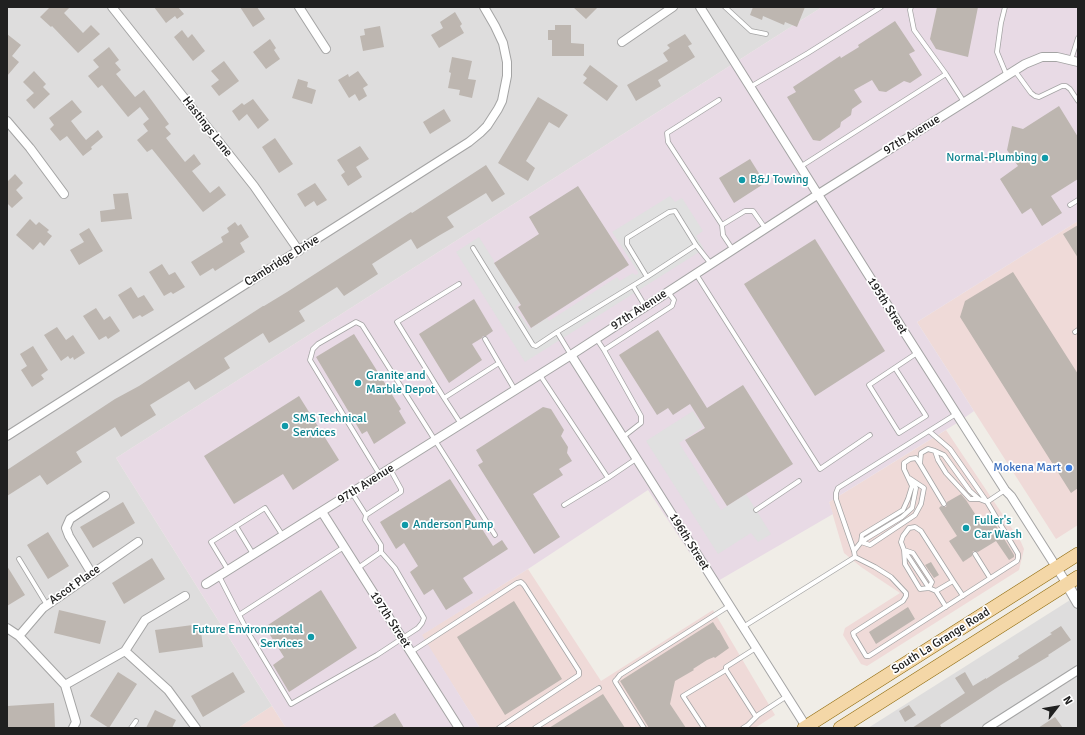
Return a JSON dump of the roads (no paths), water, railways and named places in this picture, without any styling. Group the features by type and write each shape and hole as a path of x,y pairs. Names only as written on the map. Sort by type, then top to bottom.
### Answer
{"main road":[{"name":"South La Grange Road","path":"806,728 1078,554"},
{"name":"South La Grange Road","path":"840,728 1078,577"}],"street":[{"name":"Hastings Lane","path":"112,7 254,186 299,251"},
{"path":"299,7 326,50"},
{"name":"Cambridge Drive","path":"7,436 299,251 469,142 480,133 494,117 502,100 507,76 505,50 500,35 484,7"},
{"path":"622,42 673,7"},
{"name":"195th Street","path":"700,7 817,195 1078,603"},
{"name":"97th Avenue","path":"206,584 515,390 765,228 1025,64 1042,57 1057,57 1074,61"},
{"path":"7,121 30,148 64,194"},
{"name":"196th Street","path":"570,355 806,728"},
{"path":"92,574 69,536 66,528 70,519 105,496"},
{"name":"197th Street","path":"322,512 459,728"},
{"name":"Ascot Place","path":"19,636 42,608 138,542"},
{"path":"65,685 125,651 145,620 185,596"},
{"path":"7,628 19,636 65,685 76,722 73,728"},
{"path":"125,651 168,690 196,728"},
{"path":"987,728 1078,670"}],"lane":[{"path":"725,7 750,31 766,34"},
{"path":"750,87 808,53 881,7"},
{"path":"912,7 910,10 914,30 965,102"},
{"path":"1005,7 997,52 1007,76"},
{"path":"1074,61 1078,38"},
{"path":"1014,71 1035,96 1039,97 1062,86 1066,86 1070,89 1078,101"},
{"path":"800,168 946,74"},
{"path":"719,100 667,133 668,142 722,225 723,235 733,250"},
{"path":"1070,205 1078,200"},
{"path":"722,225 745,210 753,211 765,228"},
{"path":"647,277 627,244 627,238 669,212 675,211 696,245 711,264"},
{"path":"473,248 533,345 536,346 696,245"},
{"path":"696,274 820,469 870,435"},
{"path":"460,284 397,322 461,424"},
{"path":"633,286 645,306"},
{"path":"604,350 672,306 674,300 668,291"},
{"path":"380,475 310,360 313,349 318,344 356,322 362,325 495,535"},
{"path":"557,332 570,355"},
{"path":"596,338 641,416 641,423 622,437"},
{"path":"485,339 515,390"},
{"path":"895,368 926,416 898,433 869,385 895,368 918,353"},
{"path":"444,398 499,363"},
{"path":"540,374 608,478"},
{"path":"854,557 854,551 836,499 838,488 956,414"},
{"path":"854,557 891,576 906,593 904,600 853,633 866,656 869,656 1017,561 1018,554 987,502 950,449 929,430"},
{"path":"920,464 921,453 928,449 944,455 970,491 979,499"},
{"path":"935,451 938,460 946,473 970,498 987,502"},
{"path":"861,542 862,535 903,510 912,486 904,469 904,463 910,460 916,458 944,504"},
{"path":"564,505 636,459"},
{"path":"366,515 401,492 401,489 390,469"},
{"path":"854,551 861,542 902,517 912,508 916,488 908,477"},
{"path":"861,542 870,545 915,515 921,504 924,488 908,477"},
{"path":"756,510 800,481"},
{"path":"987,502 1005,490"},
{"path":"219,576 249,634 291,704 378,655 418,628 424,618 395,568 381,552 380,545 365,520 366,515 352,493"},
{"path":"228,571 211,542 236,526 265,508 283,536"},
{"path":"236,526 253,555"},
{"path":"946,607 936,592 929,588 920,589 905,564 904,550 901,542 903,536 909,528 915,527 921,531 963,596"},
{"path":"239,615 344,547"},
{"path":"904,550 913,553 932,582 929,588"},
{"path":"357,569 381,552"},
{"path":"975,554 990,578"},
{"path":"743,628 854,557"},
{"path":"19,559 47,605"},
{"path":"936,592 953,581"},
{"path":"410,652 516,583 521,582 579,671 579,675 499,728"},
{"path":"644,728 615,681 620,675 729,606"},
{"path":"704,728 683,696 726,670 726,667 756,648"},
{"path":"726,670 756,717"},
{"path":"535,728 599,688"},
{"path":"743,728 756,717 787,696"},
{"path":"131,728 136,721"}],"place":[{"name":"Normal-Plumbing","path":"1045,158"},
{"name":"B&J Towing","path":"742,180"},
{"name":"Granite and Marble Depot","path":"358,383"},
{"name":"SMS Technical Services","path":"285,426"},
{"name":"Mokena Mart","path":"1069,468"},
{"name":"Anderson Pump","path":"405,525"},
{"name":"Fuller's Car Wash","path":"966,528"},
{"name":"Future Environmental Services","path":"311,637"}]}
